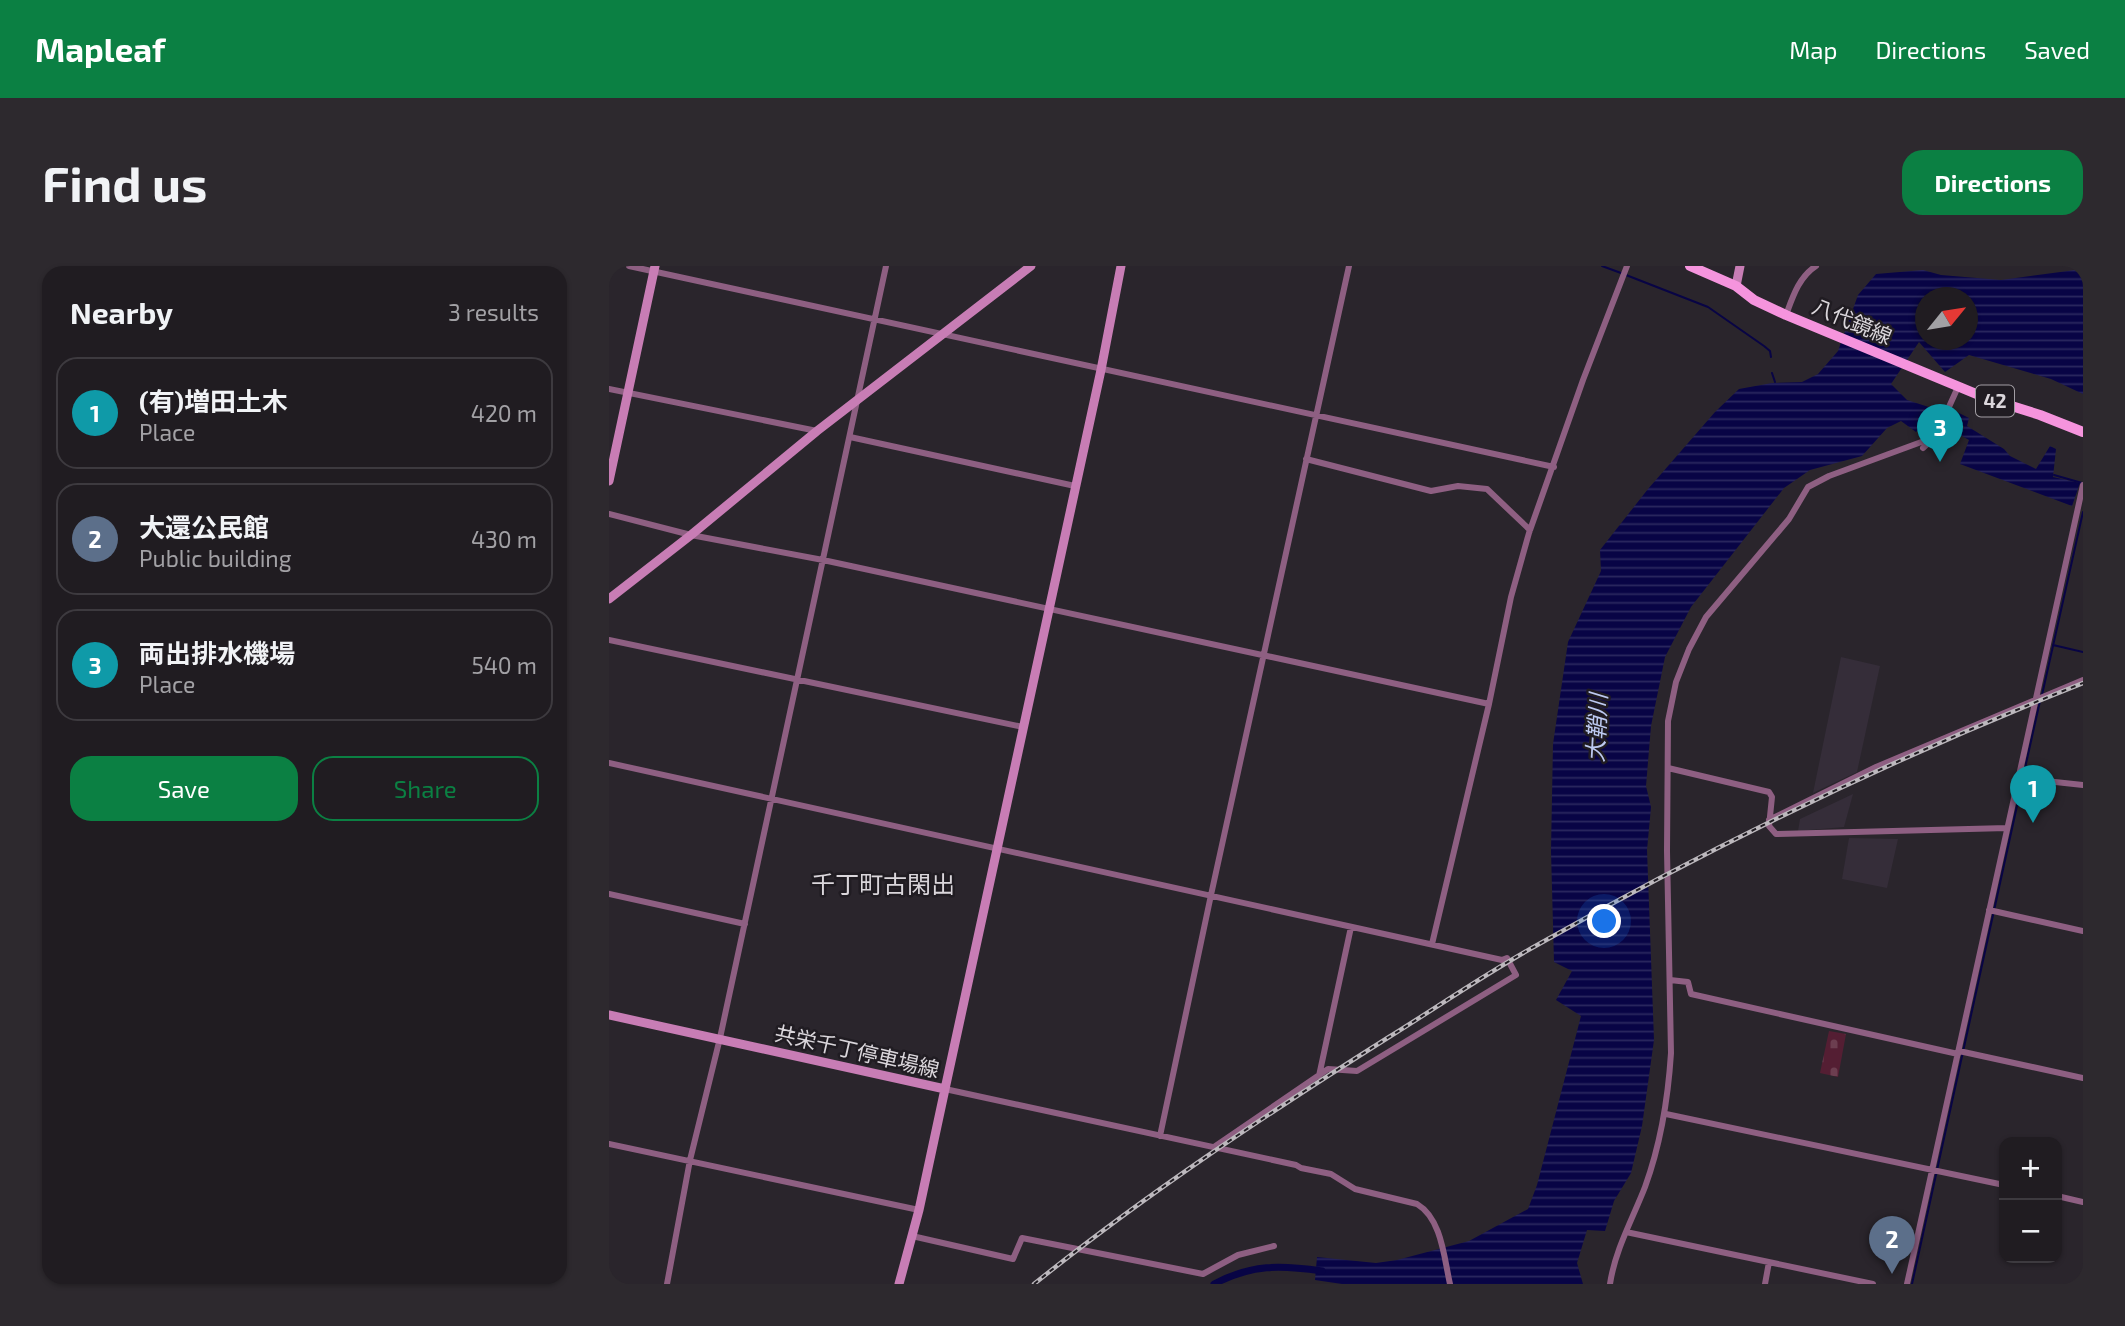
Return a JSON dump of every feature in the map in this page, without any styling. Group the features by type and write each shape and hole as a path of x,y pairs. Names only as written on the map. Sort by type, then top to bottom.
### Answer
{"main road":[{"name":"八代鏡線","path":"1690,266 1737,286 1754,300 1786,315 1958,387 2083,432"}],"street":[{"path":"629,266 654,269 875,321 1554,467"},
{"path":"667,1284 690,1160 720,1038 887,266"},
{"path":"609,599 817,431 1031,266"},
{"path":"1121,266 1101,370 945,1089 1331,1174 1355,1188 1417,1204 1426,1209 1433,1218 1450,1284"},
{"path":"1160,1136 1349,266"},
{"path":"1737,286 1740,266"},
{"path":"1786,315 1797,287 1816,266"},
{"path":"609,481 654,269"},
{"path":"1432,944 1489,704 1511,597 1530,530 1583,380 1626,272"},
{"path":"1923,448 1934,439 1958,387"},
{"path":"609,389 817,431"},
{"path":"1610,1284 1626,1232 1649,1177 1666,1114 1671,1053 1667,851 1668,721 1676,682 1706,617 1789,519 1804,491 1829,476 1924,441 1936,432"},
{"path":"850,437 1075,486"},
{"path":"1306,459 1431,491 1458,486 1487,489 1530,530"},
{"path":"1907,1284 1936,1170 1993,911 2007,828 2039,698 2083,485"},
{"path":"609,514 691,535 823,560 1489,704"},
{"path":"609,640 1023,727"},
{"path":"1769,820 1876,767 2083,680"},
{"path":"609,763 1502,960 1507,958 1516,975 1357,1071 1328,1069 1214,1147"},
{"path":"1668,768 1769,792 1773,797 1769,826 1776,834 2007,828"},
{"path":"2021,779 2083,785"},
{"path":"609,894 745,924"},
{"path":"1993,911 2083,931"},
{"path":"1319,1076 1351,927"},
{"path":"1670,979 1688,982 1691,994 2083,1078"},
{"name":"共栄千丁停車場線","path":"609,1015 945,1089 919,1210 899,1284"},
{"path":"1666,1114 1999,1184"},
{"path":"609,1144 919,1210"},
{"path":"2062,1197 2083,1202"},
{"path":"1626,1232 1873,1284"},
{"path":"912,1236 1013,1258 1022,1238 1203,1274 1238,1255 1274,1246"},
{"path":"1765,1284 1769,1262"}],"shaded area":[{"path":"1841,657 1880,666 1857,772 1813,793"},
{"path":"1853,794 1844,827 1798,831 1800,819"},
{"path":"1849,838 1898,839 1887,888 1842,879"}],"green space":[{"path":"1829,1031 1846,1034 1838,1077 1820,1073"}],"water":[{"name":"大鞘川","path":"2083,269 2083,394 2051,379 1969,355 1945,372 1926,350 1978,350 1978,287 1915,287 1915,348 1891,384 1907,400 1935,409 1931,417 1916,432 1901,421 1887,428 1862,456 1810,470 1784,488 1691,607 1665,657 1651,726 1646,786 1651,807 1647,850 1654,1040 1642,1126 1631,1173 1614,1201 1605,1231 1587,1230 1577,1263 1583,1284 1342,1284 1315,1280 1317,1257 1376,1263 1397,1260 1469,1241 1528,1209 1537,1185 1581,1016 1556,1000 1572,971 1554,962 1551,851 1553,744 1568,642 1601,571 1600,550 1648,489 1715,412 1739,389 1772,383 1802,382 1818,374 1838,351 1858,295 1876,274 1923,270 1941,275 2001,280"},
{"path":"1955,411 1969,418 1967,426 2004,449 2010,456 2036,469 2050,446 2056,449 2053,477 2080,483 2072,506 1960,464 1969,440 1960,435 1964,426 1949,422"}],"waterway":[{"path":"1602,266 1621,273"},
{"path":"1626,275 1708,307 1764,346 1770,351 1771,357"},
{"path":"1772,373 1775,382"},
{"path":"1952,423 1962,429"},
{"path":"2054,475 2082,483"},
{"path":"2042,695 2083,512"},
{"path":"2053,645 2083,652"},
{"path":"2023,777 2040,701"},
{"path":"1912,1284 2022,783"},
{"path":"1214,1284 1241,1273 1267,1268 1322,1271"}],"railway":[{"path":"1034,1284 1120,1218 1253,1125 1520,955 1605,907 1807,804 1944,741 2083,683"}],"place":[{"name":"両出排水機場","path":"1940,462"},
{"name":"(有)増田土木","path":"2033,823"},
{"name":"大還公民館","path":"1892,1274"}],"district":[{"name":"千丁町古閑出","path":"883,885"}]}
